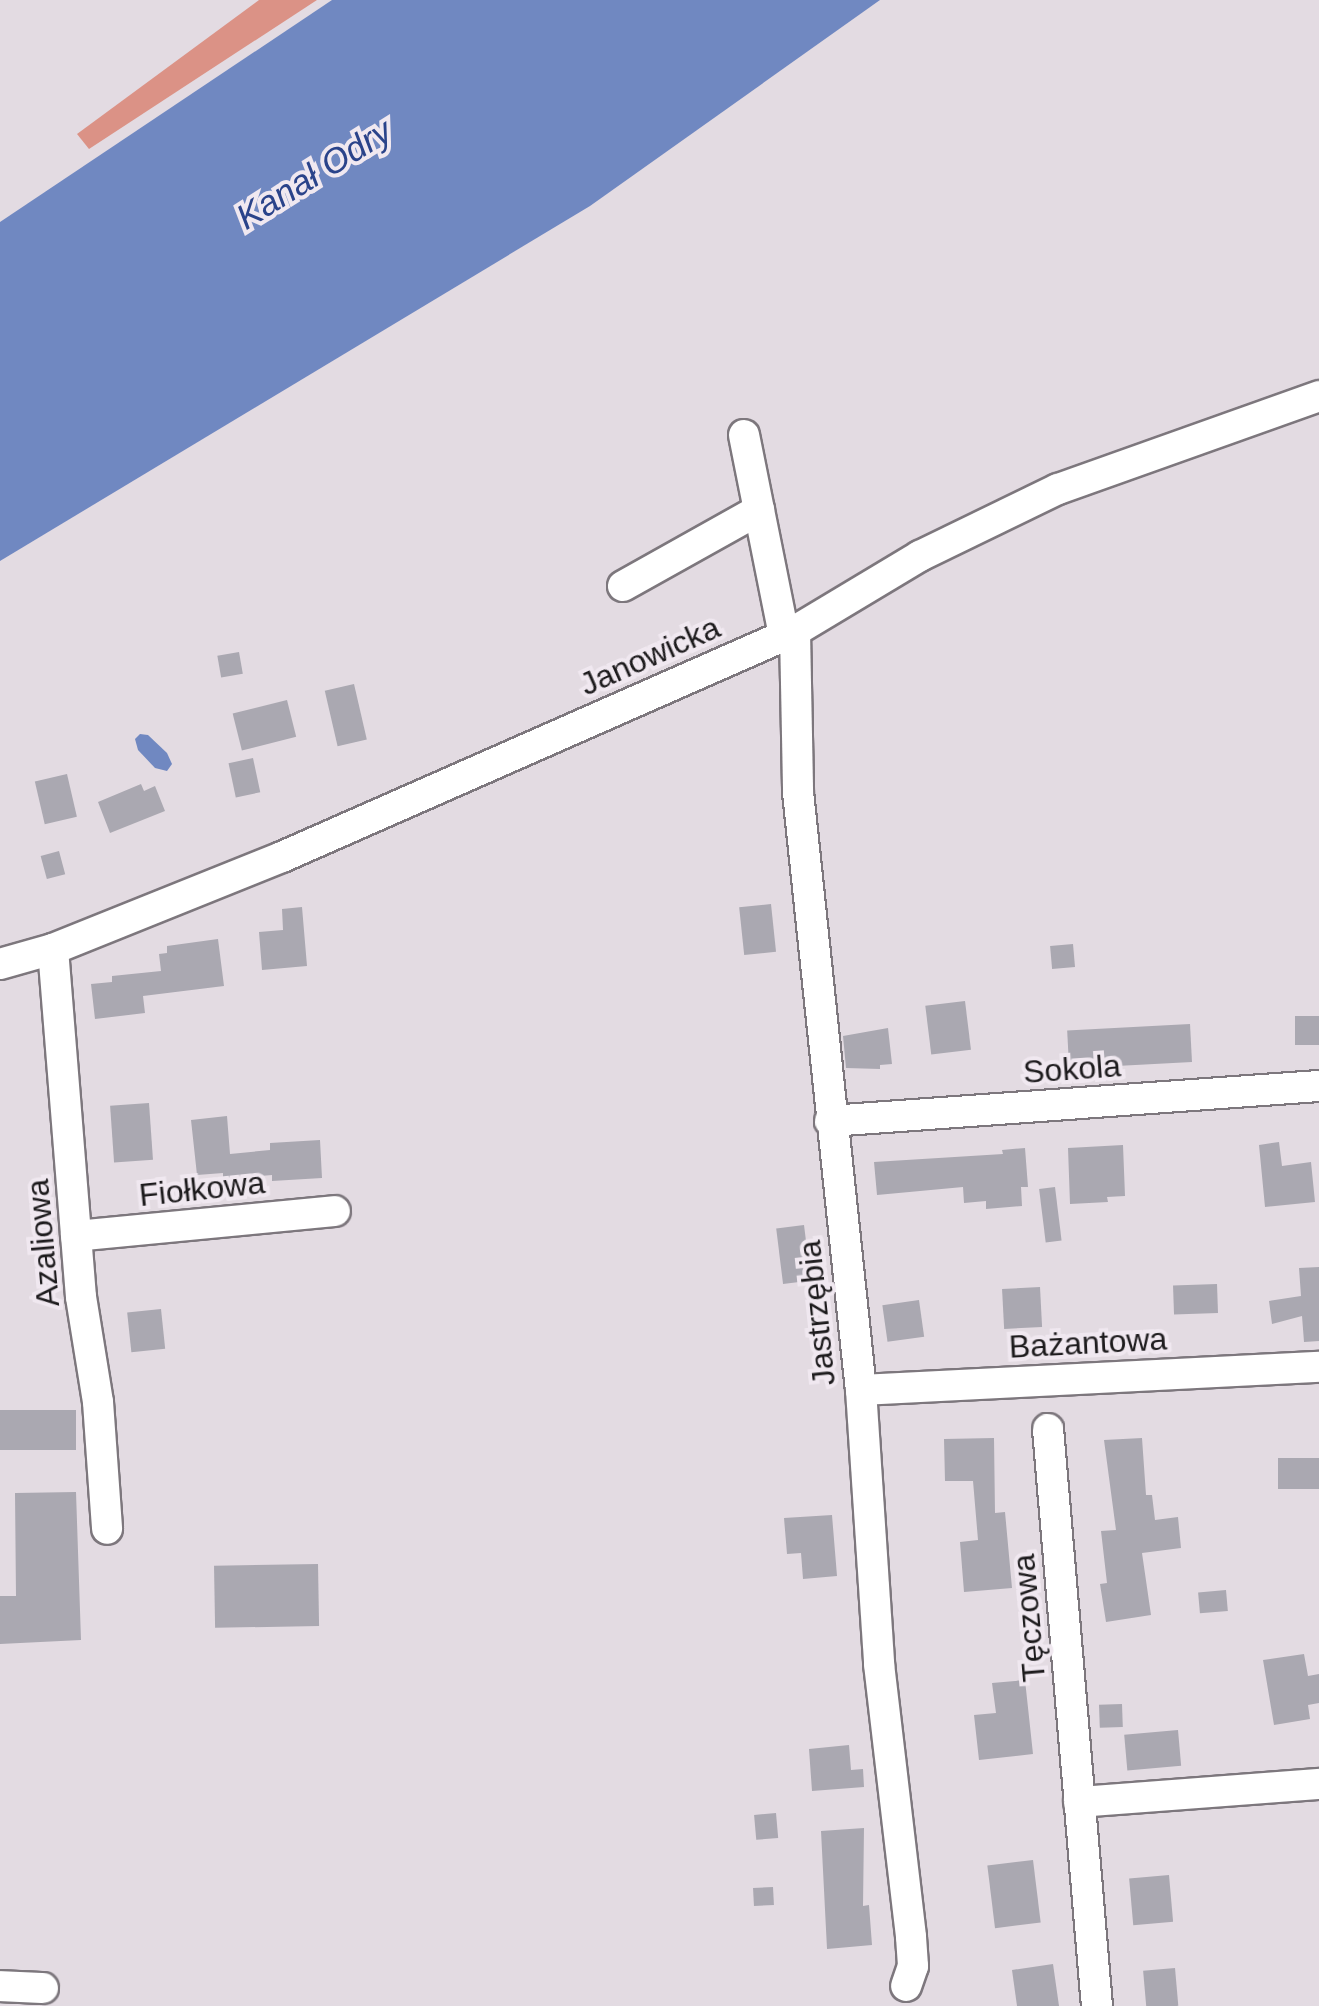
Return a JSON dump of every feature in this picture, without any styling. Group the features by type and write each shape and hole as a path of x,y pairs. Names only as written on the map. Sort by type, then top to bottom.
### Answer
{"street":[{"name":"Janowicka","path":"0,964 54,949 282,857 789,633 986,520 1058,489 1319,396"},
{"name":"Jastrzębia","path":"744,435 789,633 798,792 861,1390 879,1664 912,1952 913,1966 906,1986"},
{"path":"624,586 758,510"},
{"name":"Azaliowa","path":"54,949 76,1236 98,1402 107,1529"},
{"name":"Sokola","path":"830,1121 1319,1086"},
{"name":"Fiołkowa","path":"76,1236 335,1211"},
{"name":"Bażantowa","path":"861,1390 1319,1367"},
{"name":"Tęczowa","path":"1048,1428 1097,2006"},
{"path":"1079,1802 1319,1784"},
{"path":"0,1986 44,1988"}],"shaded area":[{"path":"259,0 317,0 89,149 77,134"}],"water":[{"name":"Kanał Odry","path":"332,0 880,0 590,206 0,561 0,222"},
{"path":"140,734 148,735 167,753 172,764 167,771 155,768 138,750 135,739"}],"building":[{"path":"239,652 243,674 221,677 217,656"},
{"path":"354,684 367,740 338,746 325,691"},
{"path":"287,700 296,737 242,750 233,714"},
{"path":"253,758 260,792 236,797 229,763"},
{"path":"67,774 77,817 45,824 35,781"},
{"path":"141,784 144,791 155,786 165,811 110,833 98,802"},
{"path":"59,851 65,874 47,879 41,856"},
{"path":"771,904 776,952 744,955 739,907"},
{"path":"302,907 307,966 262,970 259,932 283,930 282,909"},
{"path":"218,939 224,986 143,996 145,1013 95,1019 91,984 112,982 112,976 161,971 159,954 167,953 167,946"},
{"path":"1073,944 1075,967 1052,969 1050,946"},
{"path":"965,1001 971,1050 931,1055 925,1006"},
{"path":"1295,1016 1319,1016 1319,1045 1295,1045"},
{"path":"1190,1024 1192,1062 1069,1068 1067,1030"},
{"path":"888,1028 892,1064 880,1065 880,1069 846,1068 843,1036"},
{"path":"149,1103 153,1160 114,1163 110,1106"},
{"path":"227,1116 230,1154 270,1150 270,1143 320,1140 322,1178 272,1181 272,1175 223,1179 223,1173 197,1175 191,1120"},
{"path":"1279,1142 1282,1166 1311,1162 1315,1202 1265,1207 1259,1145"},
{"path":"1123,1145 1125,1196 1107,1197 1108,1202 1070,1204 1068,1148"},
{"path":"1025,1148 1028,1187 1021,1187 1022,1206 986,1209 986,1201 964,1203 963,1187 877,1195 874,1162 1003,1154 1002,1150"},
{"path":"1055,1187 1062,1241 1046,1243 1039,1189"},
{"path":"804,1225 811,1281 783,1284 776,1228"},
{"path":"1319,1267 1319,1341 1304,1342 1302,1316 1272,1324 1269,1301 1301,1296 1299,1268"},
{"path":"1217,1284 1218,1313 1174,1315 1173,1286"},
{"path":"1040,1287 1042,1327 1004,1329 1002,1289"},
{"path":"919,1300 924,1337 888,1342 882,1305"},
{"path":"161,1309 165,1349 131,1352 127,1313"},
{"path":"0,1410 76,1410 76,1450 0,1450"},
{"path":"994,1438 995,1513 1005,1512 1012,1588 964,1592 960,1542 978,1540 973,1481 945,1481 944,1439"},
{"path":"1142,1438 1146,1495 1152,1495 1155,1520 1178,1517 1181,1548 1142,1553 1151,1615 1106,1622 1100,1584 1107,1583 1101,1531 1116,1530 1104,1440"},
{"path":"1278,1458 1319,1458 1319,1489 1278,1489"},
{"path":"76,1492 81,1640 0,1644 0,1596 16,1596 15,1493"},
{"path":"832,1515 837,1576 803,1579 801,1553 787,1554 784,1518"},
{"path":"318,1564 319,1626 215,1628 214,1566"},
{"path":"1226,1590 1228,1611 1200,1613 1198,1592"},
{"path":"1304,1654 1308,1676 1319,1674 1319,1703 1308,1705 1310,1719 1274,1725 1263,1660"},
{"path":"1025,1680 1033,1754 979,1760 974,1715 996,1713 992,1683"},
{"path":"1122,1704 1123,1727 1100,1728 1099,1705"},
{"path":"1178,1730 1181,1766 1127,1771 1124,1735"},
{"path":"849,1745 851,1770 863,1769 864,1787 812,1791 809,1749"},
{"path":"776,1813 778,1838 756,1840 754,1815"},
{"path":"864,1828 863,1906 869,1905 872,1945 827,1949 821,1831"},
{"path":"1033,1860 1041,1923 995,1928 987,1866"},
{"path":"1169,1875 1173,1922 1133,1925 1129,1878"},
{"path":"773,1887 774,1905 754,1906 753,1888"},
{"path":"1053,1964 1059,2006 1017,2006 1012,1970"},
{"path":"1175,1968 1178,2006 1146,2006 1143,1971"}]}
